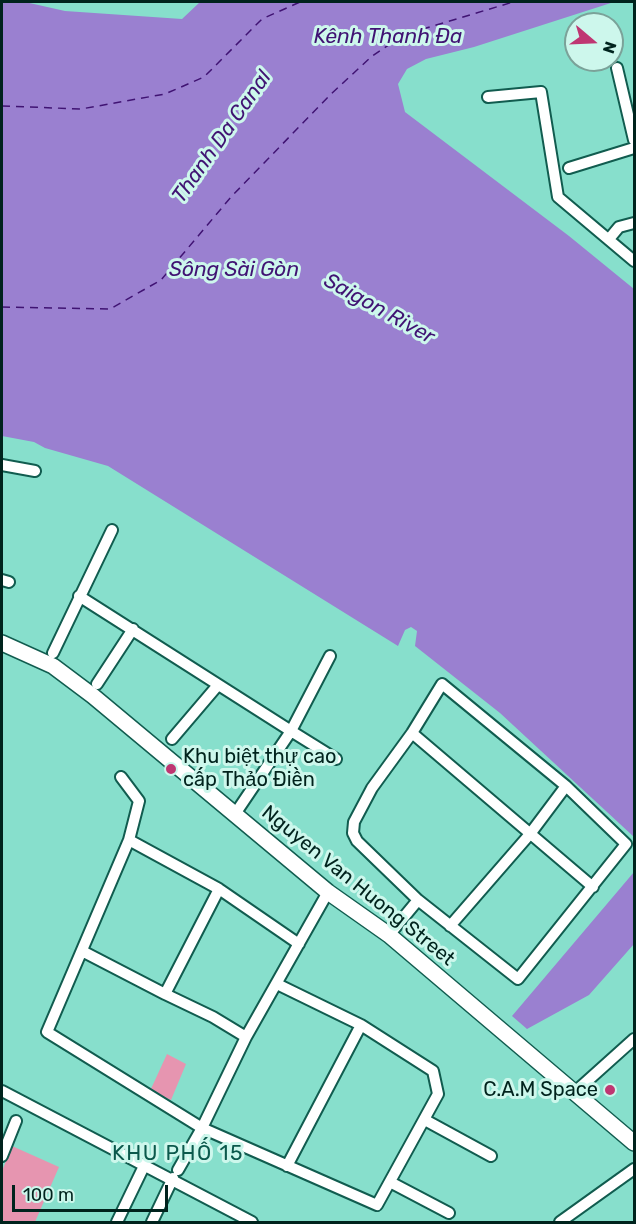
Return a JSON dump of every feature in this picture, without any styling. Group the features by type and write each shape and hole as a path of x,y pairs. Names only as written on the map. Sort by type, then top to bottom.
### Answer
{"main road":[{"name":"Nguyen Van Huong Street","path":"2,643 53,659 93,696 328,892 389,935 634,1143"}],"street":[{"path":"618,72 634,140"},
{"path":"488,97 541,92 558,197 634,261"},
{"path":"569,168 634,148"},
{"path":"609,239 619,227 634,223"},
{"path":"2,465 35,471"},
{"path":"53,659 79,596 112,530"},
{"path":"79,596 336,759"},
{"path":"97,684 133,629"},
{"path":"236,814 291,731 330,656"},
{"path":"442,684 566,786 627,844 518,979 418,900 357,841 353,833 354,822 372,788 412,733 442,684"},
{"path":"172,740 218,685"},
{"path":"412,733 593,887"},
{"path":"122,777 139,801 129,840 48,1032 201,1128 377,1205 438,1094 433,1071 361,1025 277,984"},
{"path":"450,926 530,834 566,786"},
{"path":"129,840 219,889 300,944"},
{"path":"165,994 219,889"},
{"path":"152,1222 246,1037 328,892"},
{"path":"389,935 418,900"},
{"path":"82,951 213,1017 246,1037"},
{"path":"287,1166 361,1025"},
{"path":"575,1092 634,1039"},
{"path":"2,1091 145,1164 175,1174 252,1222"},
{"path":"425,1120 491,1156"},
{"path":"2,1156 16,1121"},
{"path":"117,1222 145,1164"},
{"path":"560,1222 634,1169"},
{"path":"390,1182 449,1212"}],"shaded area":[{"path":"167,1054 186,1064 171,1100 150,1091"},
{"path":"12,1146 59,1167 35,1222 2,1222 2,1171"}],"water":[{"name":"Sông Sài Gòn","path":"25,2 65,11 182,19 200,2 614,2 583,12 564,12 564,18 474,47 426,59 407,69 398,84 405,112 569,236 634,289 634,837 500,713 415,646 417,631 411,627 405,630 398,646 108,466 45,448 34,442 2,436 2,3"},
{"path":"634,872 634,944 589,995 527,1029 512,1016"}],"ferry route":[{"path":"2,106 81,109 165,94 204,77 262,19 300,2"},
{"path":"2,307 110,309 161,280 231,197 330,95 371,57 403,35 513,2"}],"place":[{"name":"Khu biệt thự cao cấp Thảo Điền","path":"171,769"},
{"name":"C.A.M Space","path":"610,1090"}],"district":[{"name":"KHU PHỐ 15","path":"178,1154"}],"water label":[{"name":"Kênh Thanh Đa","path":"388,37"},
{"name":"Thanh Da Canal","path":"222,137"},
{"name":"Saigon River","path":"379,309"}]}
